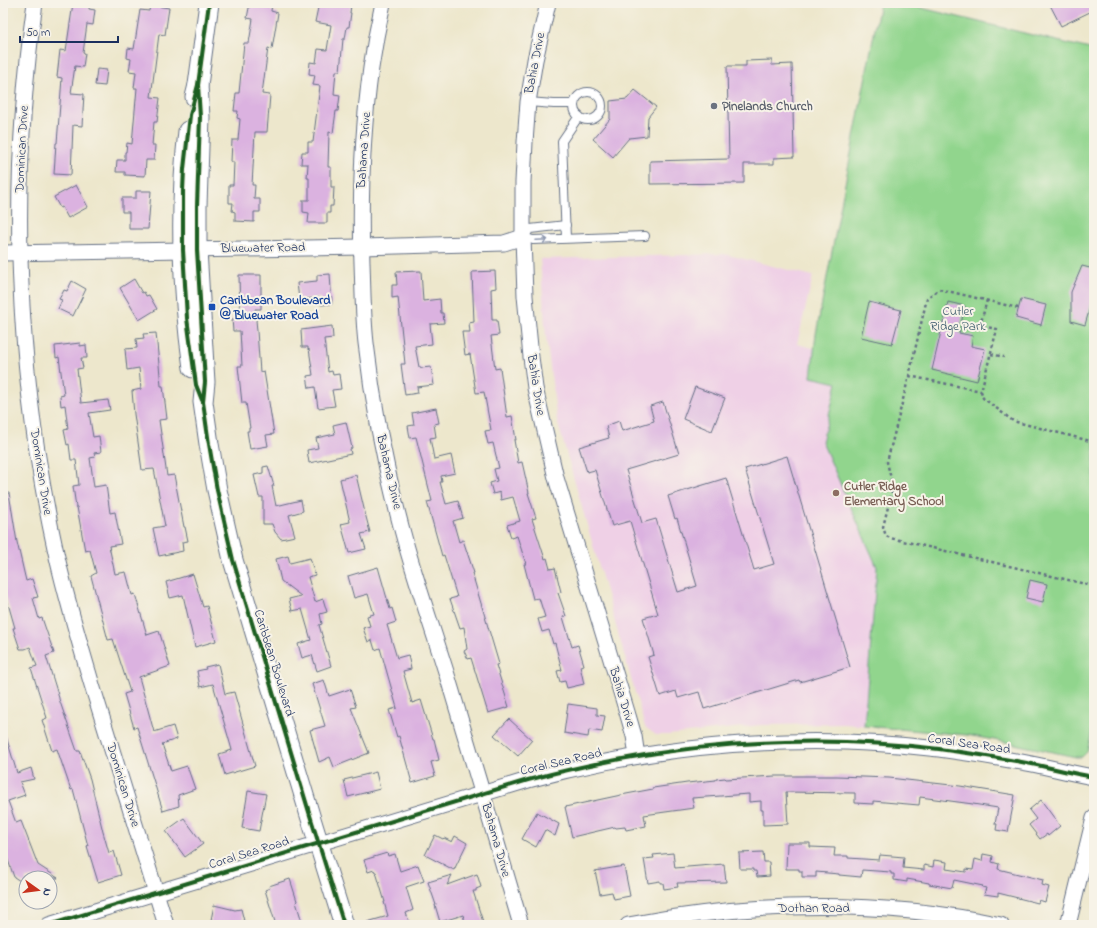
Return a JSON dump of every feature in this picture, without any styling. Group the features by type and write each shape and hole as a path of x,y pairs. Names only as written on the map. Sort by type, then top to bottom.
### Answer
{"street":[{"name":"Dominican Drive","path":"35,3 23,119 20,191 20,253 28,388 37,456 55,549 82,652 166,925"},
{"name":"Caribbean Boulevard","path":"209,3 198,85 190,115 184,169 190,250 188,332 196,385 203,402 217,490 238,575 344,925"},
{"name":"Bahama Drive","path":"383,3 371,70 362,174 362,246 366,342 383,451 408,550 522,925"},
{"name":"Bahia Drive","path":"548,3 535,60 528,102 523,182 522,237 529,343 535,388 556,478 634,736 637,756"},
{"name":"Bluewater Road","path":"3,253 504,243 522,237"},
{"name":"Coral Sea Road","path":"49,925 482,793 565,770 677,750 756,743 868,743 972,753 1037,765 1079,775 1094,776"},
{"path":"1068,925 1094,818"},
{"name":"Dothan Road","path":"628,925 725,910 814,906 912,912 1001,925"}],"lane":[{"path":"586,91 596,93 602,100 603,105 602,110 596,118 587,120 579,116 574,109 574,104 575,99 586,91"},
{"path":"528,102 574,104"},
{"path":"566,238 562,141 579,116"},
{"path":"566,225 530,229 522,237 533,240 645,236"}],"path":[{"path":"1018,308 939,289 927,298 887,462 893,487 883,528 886,536 890,538 1094,586"},
{"path":"987,300 980,326 997,329 982,391 983,398 1013,421 1094,442"},
{"path":"991,354 1004,357"},
{"path":"909,376 982,391"}],"shaded area":[{"name":"Cutler Ridge Elementary School","path":"724,254 813,276 797,344 1094,417 910,729 844,724 761,725 656,735 645,727 557,420 546,337 540,259"}],"green space":[{"name":"Cutler Ridge Park","path":"880,3 901,3 1094,50 1094,723 1087,752 1082,757 967,735 864,726 877,567 822,442 837,383 811,377 816,334"}],"building":[{"path":"73,3 89,5 89,9 95,10 93,25 87,24 83,53 85,53 83,67 75,66 71,93 84,94 82,126 73,125 71,175 54,174 62,78 57,77 60,50 66,51"},
{"path":"250,3 272,3 271,11 278,13 272,49 268,48 262,94 270,95 267,132 255,132 252,185 255,185 254,199 260,199 260,212 254,212 254,222 235,221 235,212 232,211 233,203 229,203 229,185 233,185 234,162 231,162 232,140 238,140 240,119 237,118 238,111 234,111 236,93 239,93 244,43 249,43 253,19 247,18"},
{"path":"319,3 351,5 351,13 349,27 347,27 345,39 343,39 340,71 336,71 334,94 340,95 338,111 336,111 333,133 329,132 328,167 331,167 331,187 334,187 333,206 330,206 330,213 327,213 327,223 308,223 309,213 303,212 303,200 309,200 309,178 307,178 308,164 301,164 302,152 308,152 308,142 313,142 320,86 313,85 315,75 309,74 310,62 316,63 318,49 327,50 331,25 315,22"},
{"path":"1049,3 1094,3 1094,10 1061,26"},
{"path":"150,5 169,8 165,35 159,34 151,97 160,98 157,122 154,122 152,145 155,145 154,160 146,160 145,176 125,175 125,172 116,172 117,160 125,160 127,143 132,144 137,88 134,88 136,72 129,71 131,59 127,58 128,48 134,49 140,10 149,11"},
{"path":"772,60 772,65 792,64 794,157 774,158 774,164 744,164 744,183 650,184 650,161 729,159 727,66 746,66 746,61"},
{"path":"97,69 107,70 105,86 95,85"},
{"path":"635,90 656,107 648,117 647,136 629,138 613,157 593,139 610,119 610,101 627,99"},
{"path":"76,185 88,207 68,218 54,197"},
{"path":"136,191 151,191 148,229 129,229 129,212 122,212 122,198 136,198"},
{"path":"1082,266 1094,269 1093,297 1085,325 1071,321 1071,292"},
{"path":"421,271 423,301 440,299 441,313 443,313 444,323 430,324 432,344 415,346 419,367 431,367 434,385 417,387 418,393 405,395 401,364 405,364 398,297 392,298 392,285 397,285 396,272"},
{"path":"495,271 496,288 491,289 492,320 497,320 499,335 491,336 495,369 500,368 507,417 512,416 518,463 522,462 528,493 536,518 532,519 545,559 547,558 550,569 555,568 561,592 558,593 566,616 563,617 572,647 578,645 584,665 580,666 584,684 567,688 565,681 560,682 557,671 562,670 555,643 553,644 549,630 542,632 538,619 545,617 539,598 533,599 524,564 526,564 517,536 511,538 507,525 520,521 513,497 501,500 500,492 493,494 490,483 497,481 494,469 499,468 493,443 488,444 485,431 491,430 484,392 476,393 470,354 465,355 462,332 470,332 469,323 474,322 472,272"},
{"path":"330,274 332,304 321,305 320,298 299,299 297,283 317,281 317,275"},
{"path":"239,275 261,275 261,309 255,309 260,372 264,371 274,434 266,435 268,446 250,449 247,431 249,431 250,428 246,403 242,403 238,366 242,366 240,331 233,331 232,319 240,317"},
{"path":"134,279 142,293 144,292 146,296 149,295 157,309 139,320 120,288"},
{"path":"72,281 86,289 73,316 58,309 62,300 59,299 64,290 67,291"},
{"path":"1021,299 1046,305 1041,325 1016,318"},
{"path":"869,302 901,310 892,344 861,337"},
{"path":"948,302 965,306 959,333 973,336 971,346 985,349 977,381 932,370"},
{"path":"332,326 333,338 324,339 328,372 332,371 333,375 339,374 341,389 332,390 335,406 318,408 315,387 309,388 307,376 313,375 309,349 308,350 308,347 302,347 301,330"},
{"path":"156,333 161,386 163,386 167,419 159,420 167,476 174,475 188,541 182,542 183,551 159,556 153,528 165,526 154,469 142,470 132,391 141,389 139,368 127,370 125,349 137,348 136,339 144,338 143,334"},
{"path":"80,343 80,346 86,345 87,358 81,358 83,368 77,369 81,403 108,400 110,410 89,413 93,437 99,436 101,452 94,453 95,457 90,458 94,487 106,485 110,513 115,512 121,544 109,546 115,574 126,572 132,595 135,594 147,635 159,631 170,666 139,677 154,732 173,726 177,739 162,744 171,771 187,766 195,789 178,795 179,806 163,811 137,727 134,728 124,694 130,692 113,639 108,640 91,576 96,573 90,550 85,551 76,507 73,486 79,485 76,460 71,460 69,444 67,445 64,430 68,429 65,405 61,406 60,396 64,395 59,357 56,358 55,346"},
{"path":"695,387 725,398 712,431 683,419"},
{"path":"663,402 679,454 626,470 642,523 656,519 678,592 697,586 677,518 675,519 668,496 726,478 754,570 774,564 745,469 787,456 850,667 800,682 799,680 704,709 699,692 678,698 676,691 660,696 648,657 654,655 643,618 658,614 630,521 612,526 595,470 587,472 579,447 609,438 606,426 619,421 622,431 654,421 650,406"},
{"path":"436,408 439,423 434,424 436,437 430,438 434,459 451,455 455,473 441,476 442,482 440,482 446,504 458,501 463,518 453,521 459,542 463,540 474,573 472,573 499,664 496,665 509,707 488,713 471,658 468,659 464,651 467,649 464,627 460,628 450,599 457,597 444,555 442,556 427,502 432,501 416,437 410,438 408,426 414,425 412,413"},
{"path":"346,422 352,448 350,449 351,454 309,463 307,450 318,448 316,438 335,434 333,425"},
{"path":"268,466 274,486 272,486 276,506 301,500 303,511 289,515 295,536 281,539 275,532 272,524 263,524 263,497 259,497 254,475 263,473 263,467"},
{"path":"356,475 370,532 361,534 366,549 349,553 341,524 350,522 340,479"},
{"path":"3,493 9,493 17,542 26,581 32,579 38,597 33,598 39,619 42,618 54,653 46,656 59,699 77,751 80,751 90,779 109,853 114,851 121,875 98,882 87,846 73,789 71,790 57,749 52,751 42,720 47,718 31,668 37,666 30,647 20,649 13,628 15,628 3,586"},
{"path":"288,556 290,563 310,558 315,575 308,577 315,602 323,599 327,612 320,614 322,624 319,625 331,666 317,671 312,655 302,658 298,644 311,640 302,609 292,611 289,599 301,596 281,581 276,559"},
{"path":"378,567 390,609 392,608 396,622 387,625 397,658 408,655 411,669 403,671 412,703 421,700 434,739 439,760 431,762 435,776 412,783 399,736 397,737 389,710 397,708 380,648 375,650 372,640 368,642 363,628 370,626 367,616 374,614 368,594 354,598 348,576"},
{"path":"193,574 203,607 207,606 216,641 195,647 183,595 170,598 166,582"},
{"path":"1030,580 1047,584 1043,602 1026,598"},
{"path":"218,664 225,694 234,692 255,766 225,775 219,754 232,750 213,684 200,687 197,671 206,669 205,667"},
{"path":"324,680 329,696 350,689 356,707 351,708 369,753 334,767 330,757 319,762 310,730 325,726 312,684"},
{"path":"568,704 597,708 597,715 605,716 602,732 589,730 588,737 564,733"},
{"path":"509,719 532,740 518,756 494,735"},
{"path":"3,736 6,736 17,773 31,768 34,779 20,782 25,795 8,801 16,823 21,821 38,865 46,870 18,870 18,880 14,877 3,846"},
{"path":"376,772 380,789 348,797 344,780"},
{"path":"775,776 889,778 960,786 1015,795 1008,832 996,830 997,824 995,824 998,808 920,797 919,805 873,801 873,804 855,803 855,793 786,792 788,824 763,825 763,810 761,810 761,801 749,802 749,794 692,798 694,808 644,815 646,826 626,830 625,827 615,827 572,837 565,807 653,788 725,778"},
{"path":"248,791 266,794 259,831 242,828"},
{"path":"1041,800 1060,826 1048,836 1047,834 1040,839 1029,825 1036,819 1029,810"},
{"path":"537,812 559,824 555,836 545,830 536,847 522,839"},
{"path":"184,818 203,844 185,857 166,831"},
{"path":"435,835 452,842 455,836 467,843 454,870 425,855"},
{"path":"787,843 810,843 810,847 835,848 834,856 848,856 848,858 879,860 880,855 904,857 903,868 924,870 924,865 933,867 934,860 947,862 946,869 966,872 966,869 973,870 975,859 982,861 983,854 993,856 992,862 999,864 998,869 1043,880 1042,885 1049,887 1045,902 1039,900 1038,903 998,893 998,896 984,894 986,888 982,887 983,886 954,880 952,888 907,879 907,882 894,880 894,874 891,874 891,872 862,870 861,877 816,872 816,877 802,877 802,871 799,871 799,869 786,869"},
{"path":"763,852 764,862 769,862 770,876 757,877 756,871 753,871 753,869 740,869 739,853"},
{"path":"387,853 388,856 395,854 400,871 418,865 424,881 406,887 413,910 406,913 410,925 368,925 367,922 388,916 376,872 374,870 368,872 364,860"},
{"path":"673,853 675,868 724,864 726,882 677,883 678,887 664,889 663,883 660,883 660,881 648,883 644,859 654,858 653,855"},
{"path":"624,866 630,896 614,899 612,892 600,894 595,871"},
{"path":"477,874 481,887 476,889 476,891 473,891 484,925 466,925 463,915 440,922 428,882 452,875 447,885"},
{"path":"290,879 303,925 276,925 265,890 270,888 269,886"},
{"path":"214,905 235,910 241,909 245,925 210,925"}],"cycle path":[{"path":"202,400 196,385 187,318 183,250 183,191 190,115 198,85 209,3"},
{"path":"198,85 200,117 197,250 205,382 203,402 209,444 217,490 233,560 344,925"},
{"path":"49,925 528,780 578,768 680,750 784,742 887,744 939,749 986,756 1094,777"}],"place":[{"name":"Pinelands Church","path":"714,106"},
{"name":"Caribbean Boulevard @ Bluewater Road","path":"212,307"},
{"name":"Cutler Ridge Elementary School","path":"836,493"}]}
